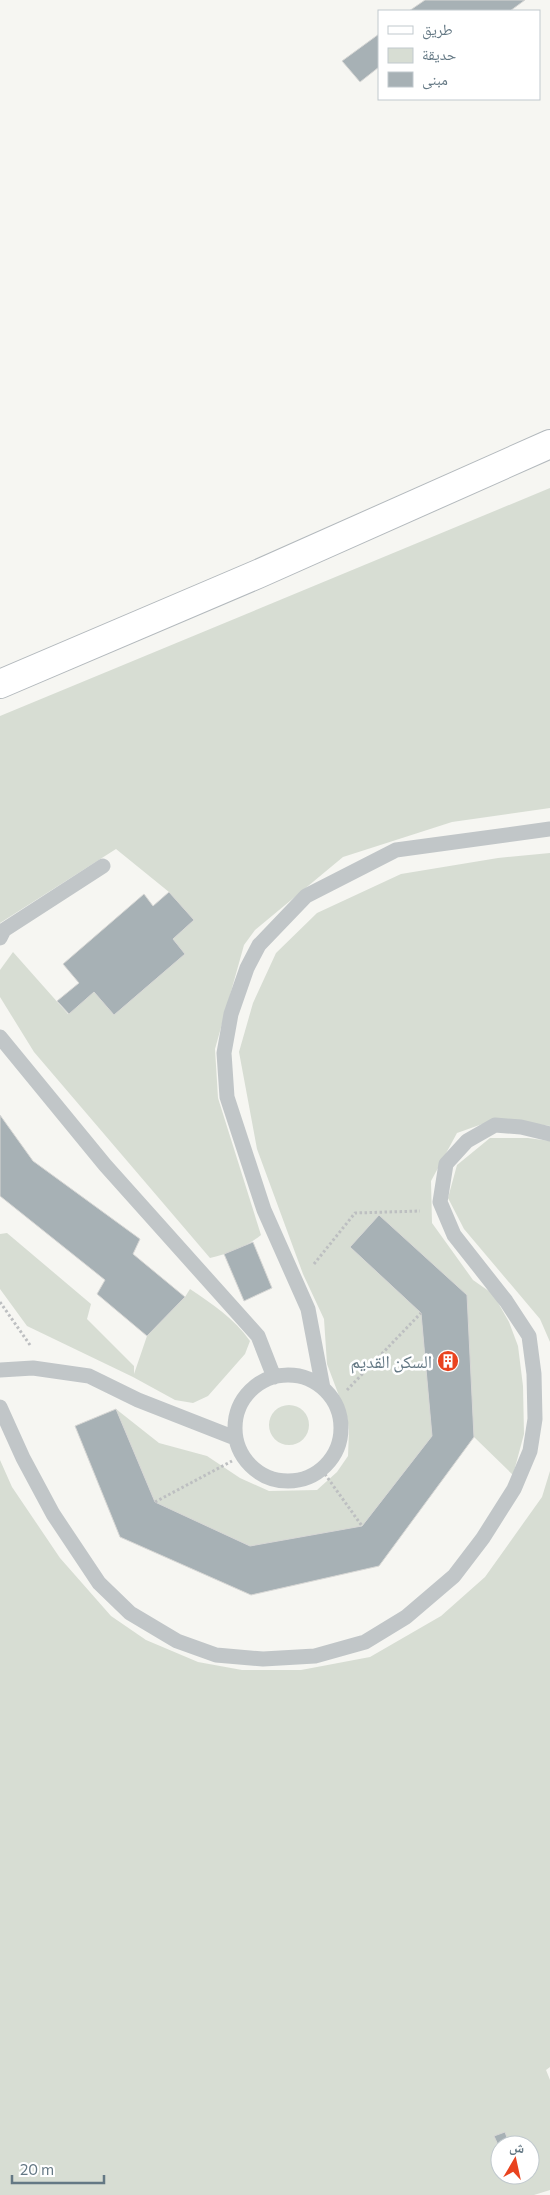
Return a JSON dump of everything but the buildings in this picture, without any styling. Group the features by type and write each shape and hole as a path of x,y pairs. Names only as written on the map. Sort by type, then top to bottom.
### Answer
{"main road":[{"path":"0,684 249,578 550,444"}],"lane":[{"path":"323,1388 308,1309 264,1210 227,1097 224,1053 231,1014 246,968 259,945 306,896 396,850 550,829"},
{"path":"0,938 4,930 103,866"},
{"path":"0,1037 105,1165 258,1336 274,1377"},
{"path":"0,1407 23,1458 53,1514 99,1583 130,1613 177,1641 216,1655 262,1659 315,1656 365,1642 406,1617 454,1576 483,1538 514,1489 530,1451 535,1419 534,1374 528,1336 506,1301 454,1235 440,1202 446,1164 467,1142 495,1125 521,1127 550,1134"},
{"path":"0,1370 33,1368 89,1376 138,1400 235,1438"},
{"path":"291,1375 308,1379 323,1388 335,1403 341,1420 341,1438 334,1456 322,1470 306,1479 288,1482 270,1479 254,1470 242,1455 235,1438 235,1423 239,1407 247,1394 259,1383 274,1377 291,1375"}],"path":[{"path":"297,1285 355,1213 443,1211"},
{"path":"0,1302 47,1370"},
{"path":"335,1403 421,1313"},
{"path":"155,1502 242,1455"},
{"path":"322,1470 362,1526"}],"green space":[{"path":"550,488 550,808 452,822 343,857 255,930 244,945 215,1049 218,1098 261,1235 237,1250 210,1258 34,1052 0,997 0,970 13,952 68,1014 94,992 114,1015 185,954 173,939 194,920 169,892 116,849 0,923 0,716"},
{"path":"550,853 550,1126 524,1122 488,1122 457,1133 431,1181 432,1223 473,1280 493,1294 509,1322 518,1346 523,1386 524,1434 513,1475 474,1437 466,1295 379,1215 350,1247 421,1313 432,1436 362,1526 250,1546 155,1502 116,1409 159,1443 207,1456 240,1478 269,1491 317,1490 337,1472 348,1456 349,1430 347,1417 327,1364 324,1319 303,1274 257,1149 239,1052 253,1003 276,953 317,913 401,874 498,858"},
{"path":"490,1138 528,1138 550,1141 550,1342 540,1319 464,1229 448,1198 457,1165"},
{"path":"7,1233 91,1304 87,1319 134,1366 134,1374 147,1336 185,1297 190,1289 222,1312 244,1333 250,1341 245,1354 208,1396 193,1403 175,1400 133,1377 27,1326 0,1289 0,1234"},
{"path":"293,1405 300,1408 306,1414 309,1425 308,1433 300,1442 293,1445 285,1445 278,1442 270,1433 269,1421 272,1414 281,1406"},
{"path":"0,1460 12,1487 60,1558 111,1616 146,1640 198,1662 242,1670 301,1670 370,1657 441,1616 485,1577 542,1497 550,1471 550,2067 546,2070 550,2080 550,2190 534,2195 0,2195"}],"place":[{"name":"السكن القديم","path":"448,1361"}]}
